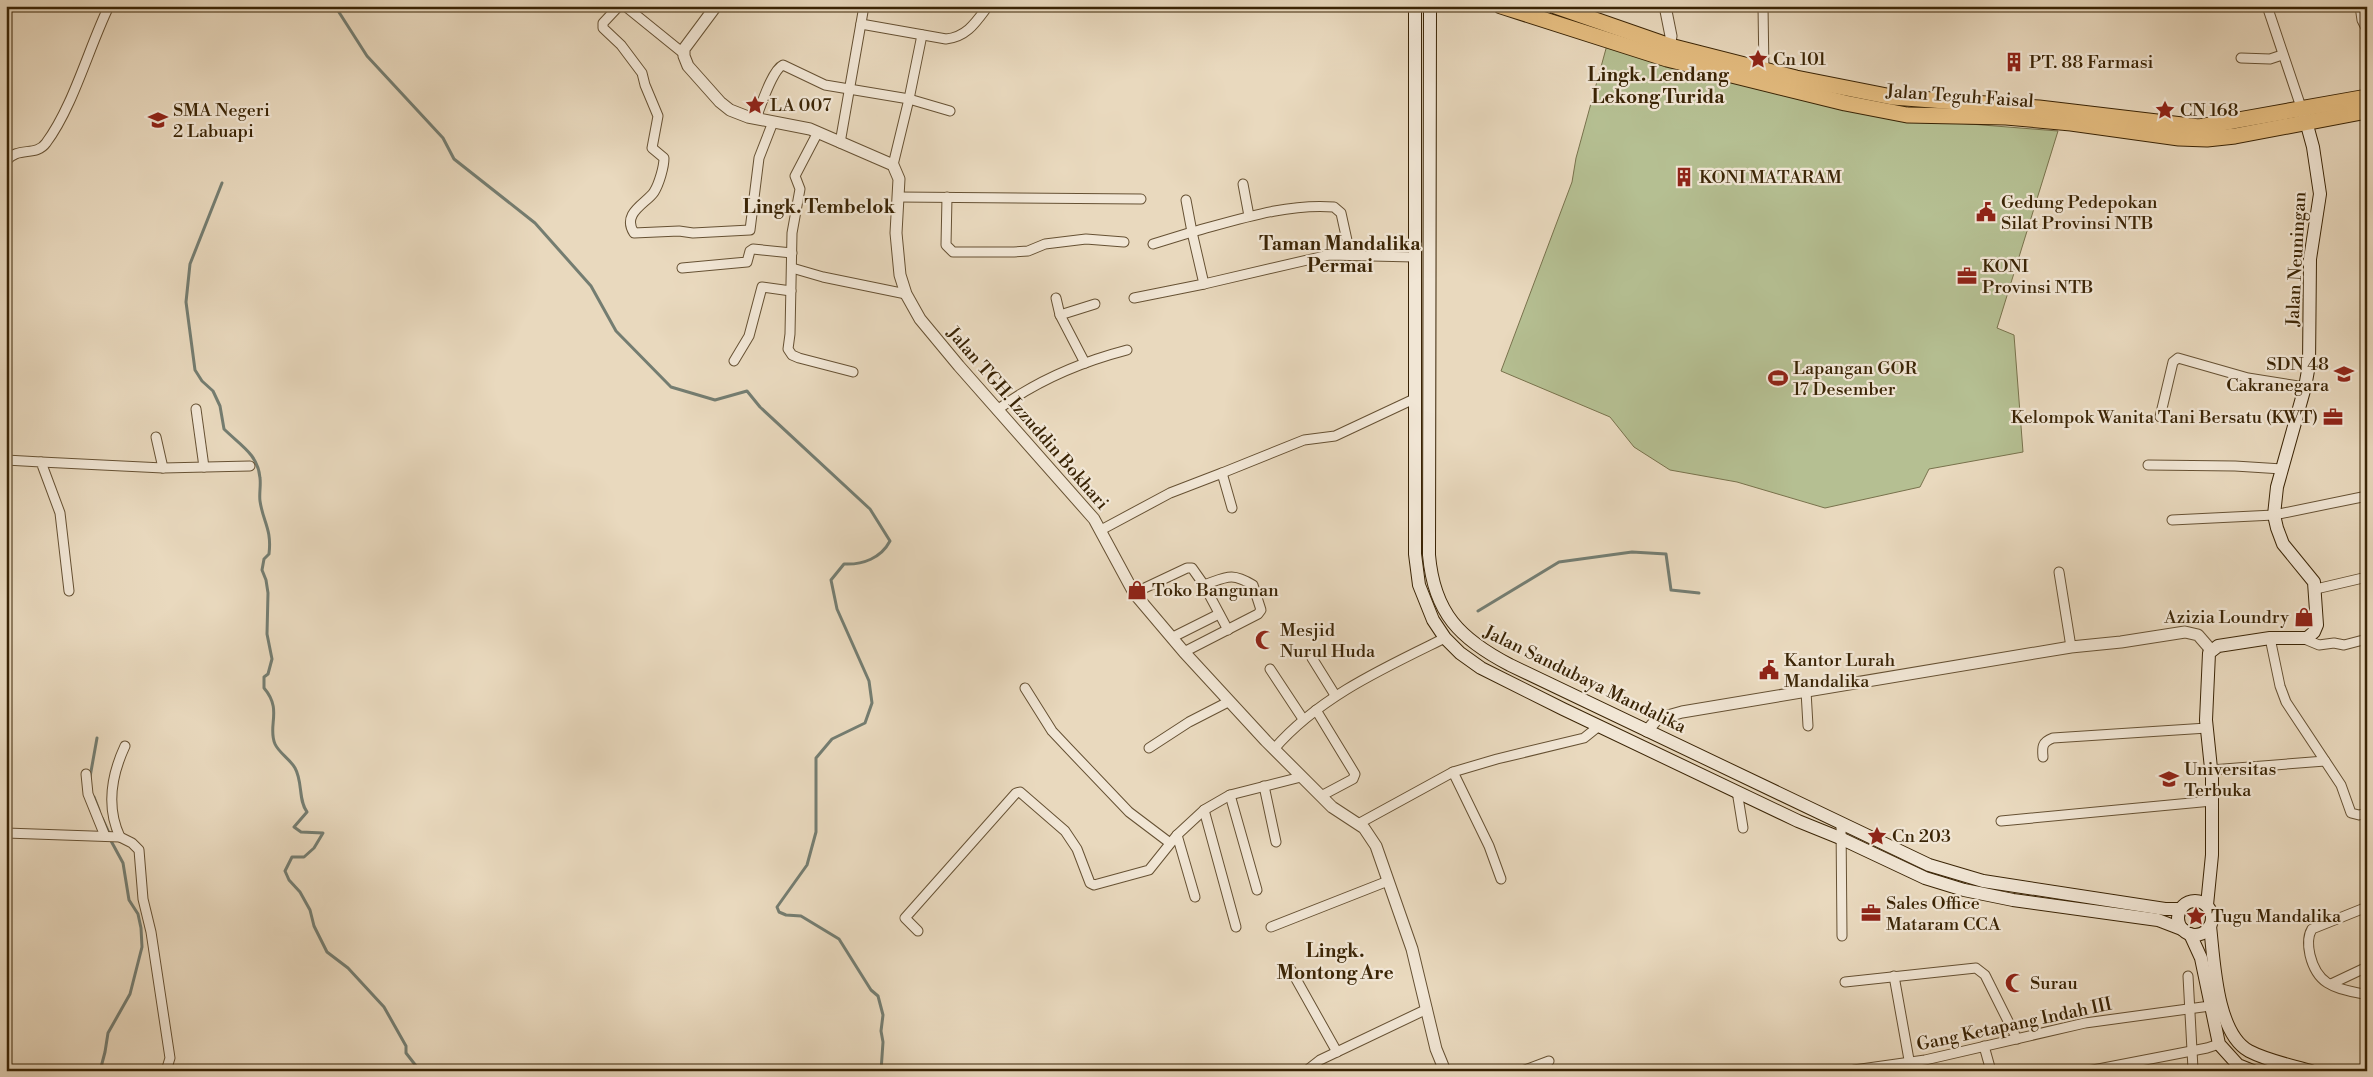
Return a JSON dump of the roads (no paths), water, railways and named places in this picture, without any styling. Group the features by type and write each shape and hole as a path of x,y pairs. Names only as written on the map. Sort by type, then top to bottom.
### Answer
{"highway":[{"name":"Jalan Teguh Faisal","path":"1501,6 1764,77 1845,103 1907,115 2014,118 2072,123 2179,138 2207,139 2236,136 2367,97"},
{"name":"Jalan Teguh Faisal","path":"1554,6 1668,52"},
{"name":"Jalan Teguh Faisal","path":"1764,77 1849,88 1892,97 2039,108 2199,127 2367,111"},
{"path":"1845,103 1849,88"}],"main road":[{"path":"1415,6 1415,561 1422,592 1433,620 1445,638 1481,668 1622,738 1737,790 1798,821 1840,838 1925,878 1964,890 2053,906 2158,920 2187,932 2198,935 2205,932 2210,926 2212,912 2207,905 2193,901 2186,904 2181,909 2180,924 2187,932 2201,958 2219,1044 2239,1068 2253,1071"},
{"name":"Jalan Sandubaya Mandalika","path":"1430,6 1429,555 1436,592 1446,615 1467,639 1488,654 1903,854 1960,876 2165,909 2181,909"},
{"name":"Jalan Neuningan","path":"2304,116 2320,201 2311,248 2309,354 2305,387 2282,469 2274,515 2276,528 2283,544 2310,575 2316,589"},
{"path":"1415,196 1431,196"},
{"path":"1415,377 1430,377"},
{"path":"2207,905 2212,855 2211,770 2207,728 2208,657 2211,650 2218,646 2270,638 2302,638 2312,635 2316,629 2316,589"},
{"path":"1622,738 1630,723"},
{"path":"2210,926 2224,1014 2236,1039 2248,1050 2267,1059 2311,1071"}],"street":[{"path":"6,161 15,153 36,150 47,142 70,100 109,6"},
{"path":"619,6 602,23 603,28 621,45 642,73 658,116 652,148 664,158 654,193 636,208 632,232 637,234 679,231 693,233 760,230"},
{"path":"625,6 683,53 688,66 720,102 738,114 818,132 893,165 910,99 922,35"},
{"path":"683,53 688,42 716,6"},
{"path":"840,143 864,6"},
{"path":"861,24 922,35 956,38 966,33 988,6"},
{"path":"1665,6 1671,36 1668,52"},
{"path":"1763,6 1764,77"},
{"path":"2267,6 2304,116"},
{"path":"2360,6 2362,20 2367,30"},
{"path":"2241,58 2273,58 2282,55"},
{"path":"756,118 770,83 780,66 787,67 825,85 910,99 950,111"},
{"path":"750,230 759,158 773,122"},
{"path":"818,132 796,176 800,189 794,221 789,352 799,358 852,372"},
{"name":"Jalan TGH. Izzuddin Bokhari","path":"893,165 899,179 896,234 898,262 906,294 920,319 936,340 1082,505 1101,530 1134,593 1184,652 1228,702 1301,777 1332,807 1368,832 1376,846 1412,949 1436,1050 1445,1071"},
{"path":"1243,184 1249,216"},
{"path":"898,197 1141,199"},
{"path":"947,197 946,245 952,251 1028,251 1045,244 1086,239 1124,242"},
{"path":"1186,200 1204,284"},
{"path":"1153,244 1249,216 1294,209 1334,207 1341,213 1350,254"},
{"path":"682,268 747,262 750,251 753,249 792,253"},
{"path":"1134,298 1329,255 1414,257"},
{"path":"792,268 823,277 906,294"},
{"path":"734,361 749,336 762,287 791,291"},
{"path":"1056,298 1060,315 1085,363"},
{"path":"1060,315 1095,304"},
{"path":"997,410 1036,385 1085,363 1127,350"},
{"path":"2160,417 2173,362 2178,358 2248,378 2305,387"},
{"path":"1101,530 1170,492 1304,440 1334,436 1414,398"},
{"path":"196,409 204,467"},
{"path":"156,436 163,468"},
{"path":"6,460 163,468 250,466"},
{"path":"41,462 60,513 69,591"},
{"path":"2148,465 2235,466 2282,469"},
{"path":"1222,473 1232,508"},
{"path":"2172,520 2274,515 2367,496"},
{"path":"1134,593 1188,567 1193,569 1204,585 1228,630"},
{"path":"2059,572 2071,647"},
{"path":"1184,652 1260,613 1261,606 1253,585 1236,576 1204,585"},
{"path":"2316,589 2367,578"},
{"path":"1172,637 1219,614"},
{"path":"1648,731 1657,719 1674,713 2071,647 2121,642 2184,632 2198,635 2211,650"},
{"path":"1274,749 1303,719 1335,695 1445,638"},
{"path":"2270,638 2283,694 2344,790 2349,809 2353,814 2367,813"},
{"path":"2302,638 2319,645 2334,643 2344,645 2367,639"},
{"path":"1312,658 1335,695"},
{"path":"1270,669 1303,719"},
{"path":"1024,688 1052,731 1068,748 1129,812 1170,843"},
{"path":"1806,691 1808,726"},
{"path":"1149,748 1189,722 1228,702"},
{"path":"1316,710 1355,773 1352,779 1321,796"},
{"path":"1358,824 1453,772 1497,758 1584,738 1599,726"},
{"path":"2043,757 2043,745 2053,738 2207,728"},
{"path":"120,837 113,822 112,790 116,766 125,746"},
{"path":"2211,770 2324,761"},
{"path":"1453,772 1489,846 1501,879"},
{"path":"86,774 88,794 105,836"},
{"path":"918,931 905,918 1016,793 1020,792 1065,832 1076,849 1092,885 1149,870 1177,835 1204,810 1230,795 1301,777"},
{"path":"1264,786 1276,842"},
{"path":"1737,790 1743,828"},
{"path":"1230,795 1257,890"},
{"path":"2001,821 2212,801"},
{"path":"1204,810 1236,927"},
{"path":"1841,823 1842,936"},
{"path":"6,833 120,837 132,843 138,850 143,899 151,932 170,1058 166,1071"},
{"path":"1177,835 1195,897"},
{"path":"1270,927 1388,881"},
{"path":"2367,907 2312,928 2308,943 2313,967 2319,977 2331,984 2367,995"},
{"path":"1845,982 1970,967 1979,969 1987,978 2017,1039"},
{"path":"2331,984 2367,967"},
{"path":"1291,970 1337,1052"},
{"path":"1894,976 1910,1067"},
{"path":"2188,976 2193,1069"},
{"name":"Gang Ketapang Indah III","path":"1854,1070 1910,1067 1984,1046 2085,1023 2210,1006"},
{"path":"1306,1071 1315,1062 1427,1009"},
{"path":"2088,1071 2193,1051 2219,1044"},
{"path":"1984,1046 1991,1071"},
{"path":"1522,1071 1549,1061"}],"waterway":[{"path":"335,6 367,56 443,138 454,159 535,223 591,286 616,331 671,387 715,400 747,391 760,407 870,509 890,541 882,552 871,559 865,562 844,564 831,580 837,609 869,681 872,703 865,723 832,739 816,758 816,832 807,865 777,907 779,912 786,915 801,916 839,939 871,990 878,996 883,1015 881,1071"},
{"path":"222,183 190,264 186,302 195,370 202,381 213,391 220,406 224,429 252,456 259,470 261,508 270,545 269,554 264,559 262,570 268,593 267,634 272,659 268,674 264,677 264,688 273,704 273,737 275,744 295,768 299,779 302,802 307,812 294,827 301,832 323,833 314,848 304,857 292,857 285,871 310,910 314,926 327,952 348,968 384,1007 406,1046 406,1053 420,1071"},
{"path":"1478,611 1559,562 1632,552 1666,554 1671,590 1699,593"},
{"path":"90,777 97,738"},
{"path":"94,797 99,810"},
{"path":"102,818 109,833"},
{"path":"100,1071 108,1033 130,994 142,947 138,914 129,900 123,863 110,839"}],"place":[{"name":"Cn 101","path":"1758,59"},
{"name":"PT. 88 Farmasi","path":"2014,62"},
{"name":"LA 007","path":"755,105"},
{"name":"CN 168","path":"2165,110"},
{"name":"SMA Negeri 2 Labuapi","path":"158,120"},
{"name":"KONI MATARAM","path":"1684,177"},
{"name":"Gedung Pedepokan Silat Provinsi NTB","path":"1986,212"},
{"name":"KONI Provinsi NTB","path":"1967,276"},
{"name":"SDN 48 Cakranegara","path":"2344,374"},
{"name":"Lapangan GOR 17 Desember","path":"1778,378"},
{"name":"Kelompok Wanita Tani Bersatu (KWT)","path":"2333,417"},
{"name":"Toko Bangunan","path":"1137,590"},
{"name":"Azizia Loundry","path":"2304,617"},
{"name":"Mesjid Nurul Huda","path":"1265,640"},
{"name":"Kantor Lurah Mandalika","path":"1769,670"},
{"name":"Universitas Terbuka","path":"2169,779"},
{"name":"Cn 203","path":"1877,836"},
{"name":"Sales Office Mataram CCA","path":"1871,913"},
{"name":"Tugu Mandalika","path":"2196,916"},
{"name":"Surau","path":"2015,983"}],"district":[{"name":"Lingk. Lendang Lekong Turida","path":"1658,85"},
{"name":"Lingk. Tembelok","path":"819,206"},
{"name":"Taman Mandalika Permai","path":"1340,254"},
{"name":"Lingk. Montong Are","path":"1335,961"}]}
